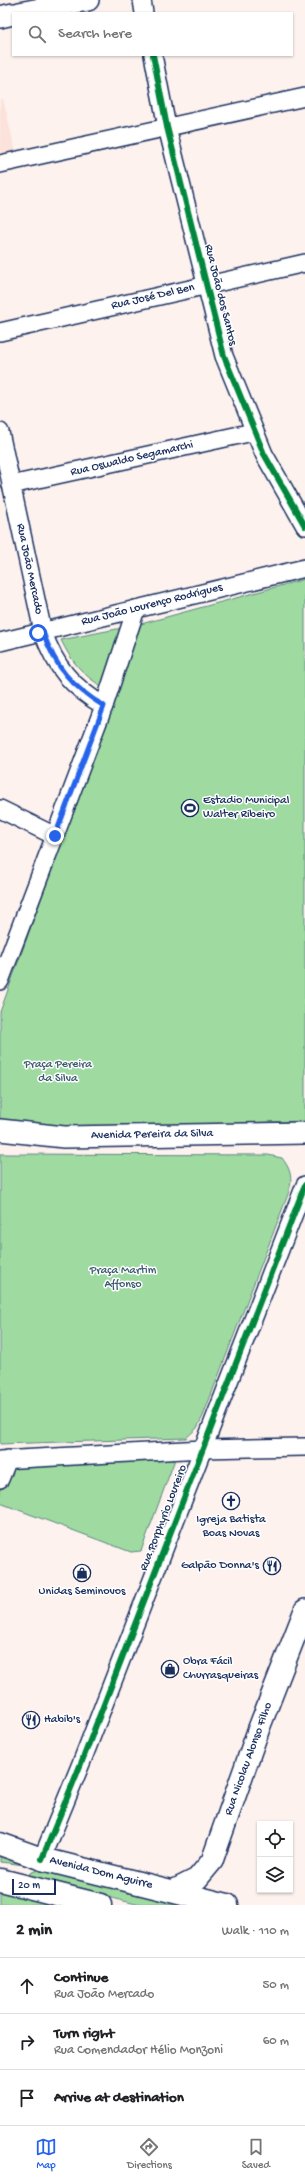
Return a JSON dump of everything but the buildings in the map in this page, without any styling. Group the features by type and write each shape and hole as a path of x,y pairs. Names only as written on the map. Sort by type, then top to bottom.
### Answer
{"highway":[{"name":"Avenida Dom Aguirre","path":"0,1844 42,1859 227,1905"},
{"path":"0,1867 29,1871 38,1867 42,1859"},
{"path":"0,1880 100,1905"}],"main road":[{"path":"24,12 88,0"},
{"path":"0,17 12,14"},
{"name":"Avenida Pereira da Silva","path":"0,1130 64,1137 305,1133"},
{"name":"Avenida Pereira da Silva","path":"0,1145 305,1146"},
{"name":"Rua Nicolau Alonso Filho","path":"174,1891 197,1879 212,1861 259,1728 304,1615"}],"street":[{"path":"142,0 144,12"},
{"name":"Rua João dos Santos","path":"153,56 167,128 224,356 264,454 305,526"},
{"path":"0,164 305,97"},
{"name":"Rua José Del Ben","path":"0,332 305,263"},
{"name":"Rua João Mercado","path":"0,432 43,632 51,654 68,678 89,697 104,706"},
{"name":"Rua Oswaldo Segamarchi","path":"12,485 254,432"},
{"name":"Rua João Lourenço Rodrigues","path":"0,642 305,568"},
{"path":"0,981 5,954 55,836 104,706 136,609"},
{"path":"0,808 55,836"},
{"name":"Rua Porphyrio Loureiro","path":"42,1859 305,1185"},
{"path":"0,1479 4,1460 203,1449 305,1447"}],"shaded area":[{"path":"3,99 16,153 0,155 0,100"}],"green space":[{"name":"Estadio Municipal Walter Ribeiro","path":"305,579 305,1121 64,1129 0,1124 0,1012 141,624"},
{"path":"127,627 101,686 88,677 78,666 61,640"},
{"name":"Praça Martim Affonso","path":"0,1154 268,1155 282,1158 287,1165 291,1177 291,1183 287,1196 203,1416 197,1428 186,1438 0,1444"},
{"path":"177,1454 141,1551 131,1552 0,1503 0,1489 10,1463"},
{"path":"0,1852 31,1862 25,1865 0,1862"},
{"path":"45,1867 187,1905 140,1905 28,1877 30,1873"},
{"path":"0,1887 72,1905 0,1905"}],"cycle path":[{"path":"153,56 167,127 224,356 264,454 305,526"},
{"path":"42,1859 84,1756 305,1185"}],"place":[{"name":"Estadio Municipal Walter Ribeiro","path":"190,808"},
{"name":"Igreja Batista Boas Novas","path":"231,1501"},
{"name":"Galpão Donna's","path":"272,1566"},
{"name":"Unidas Seminovos","path":"82,1573"},
{"name":"Obra Fácil Churrasqueiras","path":"170,1669"},
{"name":"Habib's","path":"31,1720"}],"route":[{"path":"38,633 43,632 51,654 68,678 89,697 104,706 55,836"}],"park label":[{"name":"Praça Pereira da Silva","path":"58,1072"}]}
